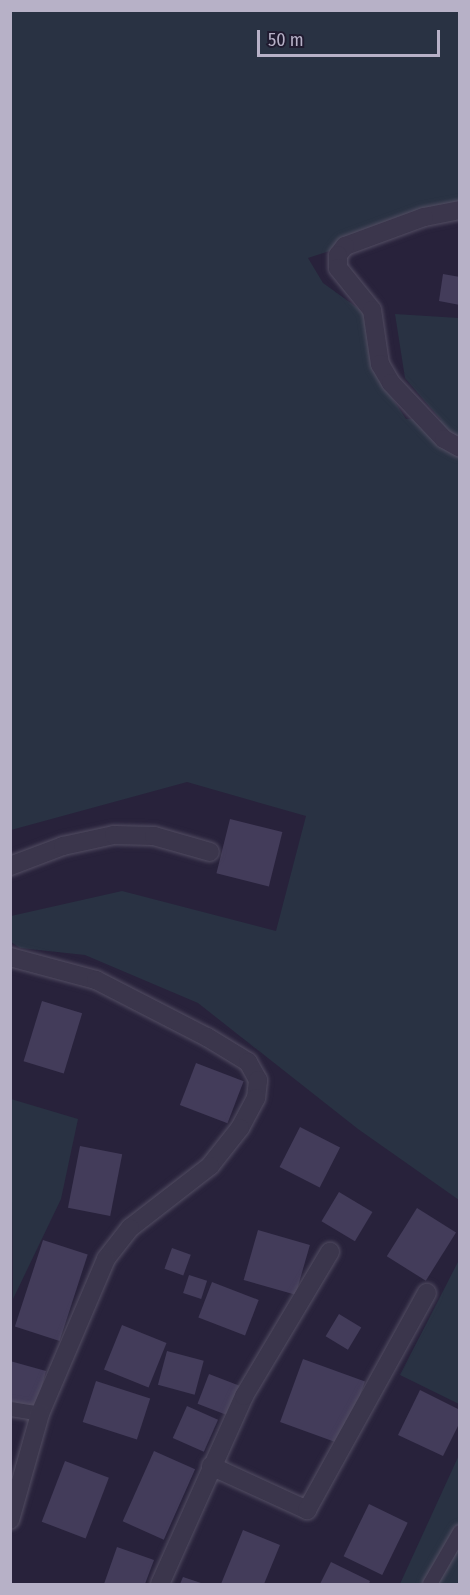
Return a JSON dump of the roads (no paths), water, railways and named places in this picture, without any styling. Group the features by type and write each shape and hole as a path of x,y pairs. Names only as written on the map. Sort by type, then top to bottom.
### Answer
{"street":[{"path":"459,210 424,217 345,246 338,255 338,268 372,310 381,364 391,383 459,448"},
{"path":"10,866 63,846 114,835 154,836 210,852"},
{"path":"10,957 96,980 207,1037 248,1062 258,1080 256,1098 240,1128 210,1166 130,1228 106,1259 40,1414 10,1520"},
{"path":"160,1584 244,1396 330,1252"},
{"path":"211,1466 307,1510 427,1293"}],"lane":[{"path":"10,1409 40,1414"},
{"path":"430,1584 459,1532"}]}
